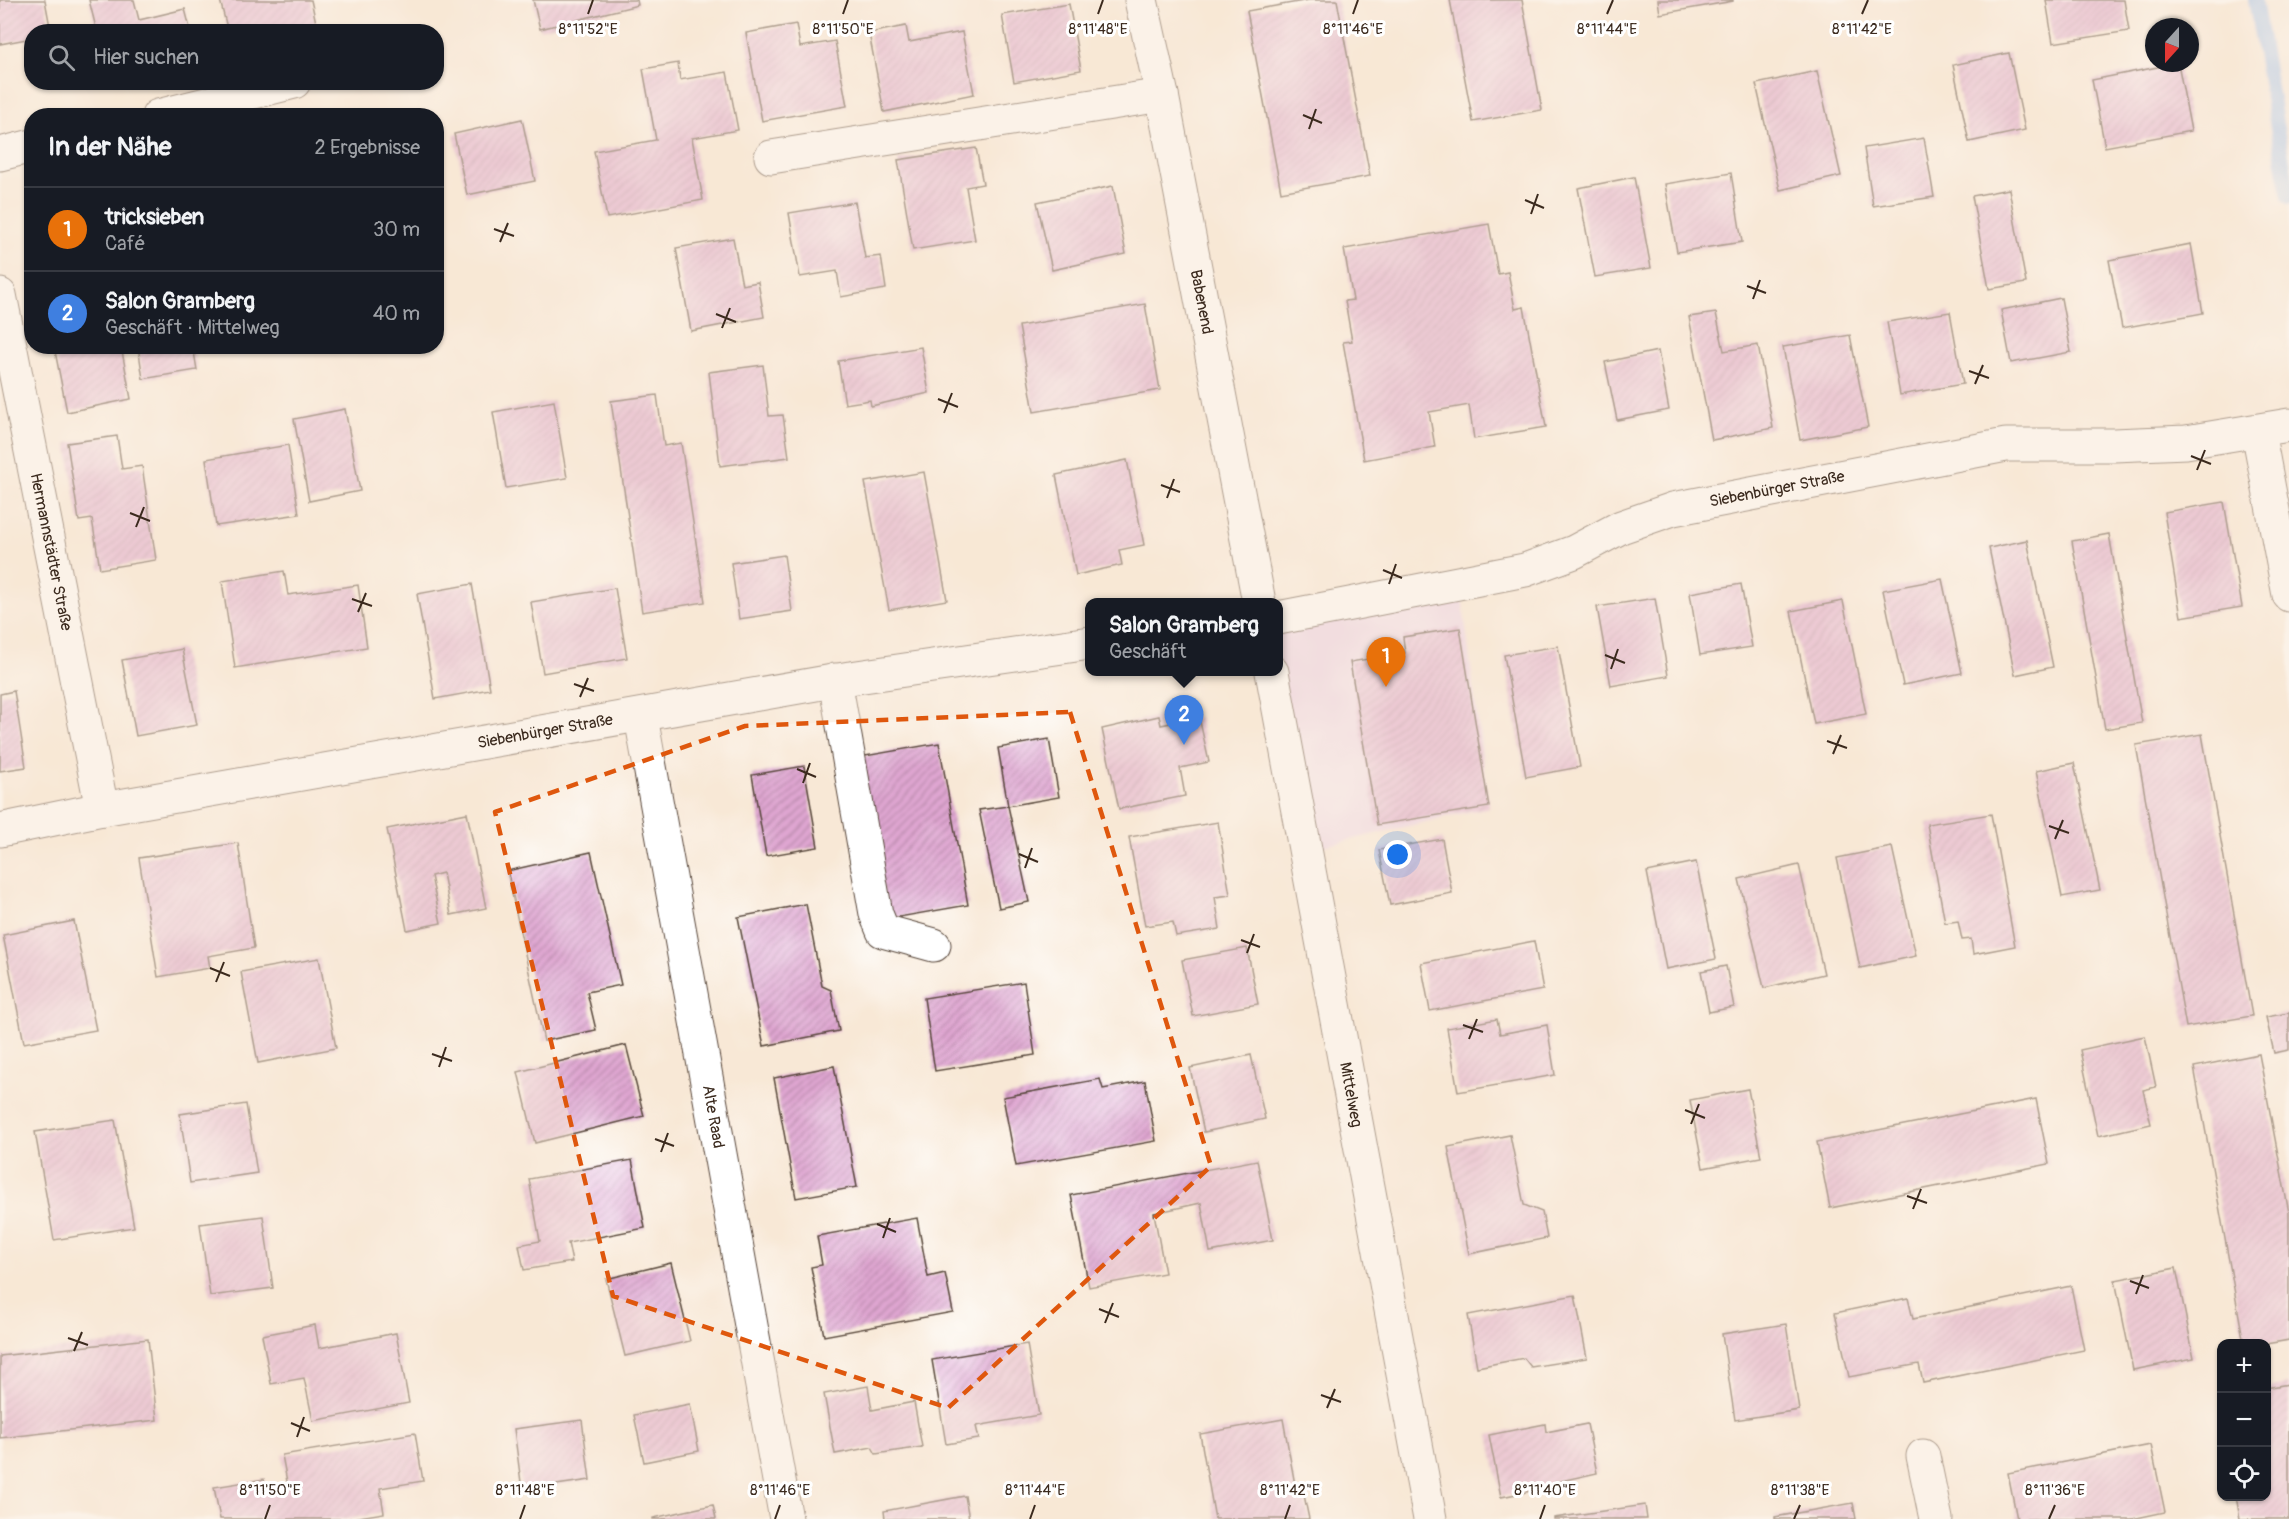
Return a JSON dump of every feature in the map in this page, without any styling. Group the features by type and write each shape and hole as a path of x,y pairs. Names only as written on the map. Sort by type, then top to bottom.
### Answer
{"street":[{"name":"Babenend","path":"1141,0 1162,95 1258,598"},
{"path":"190,108 262,90"},
{"path":"771,158 1162,95"},
{"path":"0,154 24,148"},
{"name":"Hermannstädter Straße","path":"0,295 102,809"},
{"path":"2274,428 2289,595"},
{"name":"Siebenbürger Straße","path":"1283,617 1525,570 1574,552 1621,527 1673,509 2006,445 2114,446 2186,442 2274,428"},
{"name":"Siebenbürger Straße","path":"0,830 102,809 641,717 835,680 1085,644"},
{"name":"Mittelweg","path":"1273,676 1430,1519"},
{"path":"835,680 876,914 883,931 934,945"},
{"name":"Alte Raad","path":"641,717 786,1519"},
{"path":"1923,1456 1936,1519"}],"highlighted area":[{"path":"1070,712 1211,1166 948,1408 613,1296 495,812 745,726"}],"shaded area":[{"path":"1460,582 1489,807 1307,850 1279,676 1283,676 1283,617"}],"building":[{"path":"0,0 45,0 50,24 24,24 24,40 0,44"},
{"path":"89,0 134,0 139,20 185,9 189,24 95,24"},
{"path":"220,0 311,0 316,24 226,24"},
{"path":"533,0 637,0 638,5 540,29"},
{"path":"1309,0 1337,0 1370,176 1281,192 1247,11"},
{"path":"1450,0 1522,0 1542,110 1473,122"},
{"path":"1658,0 1733,0 1733,1 1660,14"},
{"path":"2046,0 2124,0 2129,31 2053,43"},
{"path":"1069,4 1081,70 1014,82 1002,15"},
{"path":"796,24 800,47 835,41 847,106 762,121 746,33"},
{"path":"906,26 909,42 962,32 974,94 884,112 869,33"},
{"path":"2009,53 2025,130 1969,142 1953,65"},
{"path":"678,63 680,80 727,72 738,130 692,138 703,200 607,218 594,151 656,140 643,69"},
{"path":"2145,70 2145,72 2180,72 2191,131 2105,147 2092,80"},
{"path":"1817,71 1841,176 1780,190 1756,84"},
{"path":"522,119 535,181 467,195 454,134"},
{"path":"1924,138 1934,197 1873,206 1864,148"},
{"path":"976,148 983,184 966,187 975,240 913,250 898,160"},
{"path":"1731,173 1742,242 1677,252 1665,184"},
{"path":"1634,177 1651,268 1595,277 1578,188"},
{"path":"1113,186 1126,254 1052,270 1037,202"},
{"path":"2009,189 2026,283 1989,289 1972,196"},
{"path":"855,202 865,258 881,256 886,289 841,297 837,271 800,277 789,213"},
{"path":"1489,224 1498,274 1508,272 1515,309 1524,307 1546,427 1474,439 1469,405 1429,412 1435,447 1364,460 1343,342 1352,341 1345,301 1353,300 1344,249"},
{"path":"733,238 742,285 758,282 764,317 691,331 676,248"},
{"path":"2191,244 2203,313 2122,328 2109,260"},
{"path":"2061,298 2071,352 2011,363 2001,310"},
{"path":"1145,304 1160,390 1034,412 1019,326"},
{"path":"1950,312 1963,384 1900,395 1887,322"},
{"path":"1716,313 1724,351 1758,345 1773,428 1712,440 1689,317"},
{"path":"1850,335 1868,427 1800,440 1783,347"},
{"path":"921,347 929,393 871,406 870,400 845,404 838,361"},
{"path":"1658,351 1669,410 1617,420 1605,362"},
{"path":"56,354 123,354 131,399 67,412"},
{"path":"139,354 194,354 197,370 143,379"},
{"path":"763,365 769,416 783,415 789,457 720,466 709,372"},
{"path":"657,395 664,446 681,443 705,602 642,612 611,401"},
{"path":"554,401 567,478 506,488 493,412"},
{"path":"345,409 360,491 309,501 294,419"},
{"path":"117,436 122,469 142,466 156,560 100,569 92,519 79,521 67,443"},
{"path":"288,445 299,514 216,526 206,459"},
{"path":"1127,460 1144,545 1119,550 1122,565 1076,575 1056,475"},
{"path":"924,472 947,600 889,610 865,482"},
{"path":"2224,502 2242,607 2181,617 2164,512"},
{"path":"2109,534 2142,723 2105,729 2072,541"},
{"path":"2027,540 2053,667 2015,675 1989,548"},
{"path":"784,555 792,611 739,619 731,563"},
{"path":"284,571 288,595 358,585 367,647 235,668 222,581"},
{"path":"1942,579 1962,673 1903,685 1883,590"},
{"path":"472,584 490,689 435,699 417,594"},
{"path":"1741,584 1752,647 1700,655 1690,593"},
{"path":"615,588 627,658 543,673 531,602"},
{"path":"1655,598 1668,676 1611,686 1597,607"},
{"path":"1843,601 1866,714 1814,724 1791,611"},
{"path":"1460,628 1489,807 1377,825 1350,662 1405,653 1403,637"},
{"path":"1558,646 1580,767 1526,777 1504,655"},
{"path":"182,649 197,725 136,736 122,660"},
{"path":"14,691 26,767 0,771 0,694"},
{"path":"1159,716 1161,725 1199,717 1209,762 1180,768 1185,796 1119,809 1102,729"},
{"path":"2202,734 2252,1016 2186,1027 2136,745"},
{"path":"1049,739 1059,797 1008,806 998,748"},
{"path":"939,743 968,905 888,919 859,757"},
{"path":"2074,763 2100,890 2062,897 2036,771"},
{"path":"804,766 818,847 766,856 752,775"},
{"path":"1008,806 1029,902 999,908 979,810"},
{"path":"467,813 486,908 451,915 443,873 431,876 441,923 407,930 387,829"},
{"path":"1991,814 2015,946 1973,954 1971,939 1962,940 1958,921 1945,923 1927,824"},
{"path":"1218,822 1230,895 1215,897 1220,929 1176,936 1173,922 1145,926 1129,837"},
{"path":"1442,839 1452,893 1390,905 1379,850"},
{"path":"238,843 254,948 208,956 210,968 158,977 139,858"},
{"path":"1892,847 1916,956 1860,968 1837,858"},
{"path":"591,852 621,985 587,992 596,1030 544,1041 507,871"},
{"path":"1696,862 1716,959 1666,969 1647,872"},
{"path":"1799,865 1824,974 1764,988 1739,879"},
{"path":"806,904 822,986 831,990 839,1031 764,1046 738,917"},
{"path":"74,921 96,1030 24,1043 3,935"},
{"path":"1534,941 1543,990 1430,1011 1421,963"},
{"path":"1247,948 1258,1004 1193,1016 1182,960"},
{"path":"319,958 336,1048 258,1063 241,972"},
{"path":"1726,966 1734,1007 1709,1012 1701,971"},
{"path":"1024,982 1035,1055 935,1071 924,998"},
{"path":"2289,1013 2289,1050 2274,1053 2266,1017"},
{"path":"1497,1019 1500,1034 1547,1025 1555,1075 1458,1092 1447,1028"},
{"path":"2145,1036 2156,1087 2143,1090 2151,1124 2098,1136 2080,1050"},
{"path":"626,1045 644,1116 535,1143 518,1072"},
{"path":"2259,1054 2289,1213 2289,1340 2271,1343 2271,1339 2243,1339 2194,1067"},
{"path":"1251,1055 1265,1119 1204,1132 1190,1068"},
{"path":"834,1066 857,1187 796,1198 774,1078"},
{"path":"1100,1079 1103,1089 1145,1081 1156,1141 1016,1166 1003,1097"},
{"path":"1748,1089 1761,1157 1703,1168 1690,1100"},
{"path":"2036,1099 2049,1164 1830,1208 1817,1142"},
{"path":"246,1104 257,1173 190,1183 180,1114"},
{"path":"115,1120 134,1227 54,1240 35,1132"},
{"path":"1510,1135 1524,1205 1542,1212 1547,1238 1469,1254 1448,1147"},
{"path":"632,1160 645,1228 568,1243 572,1262 524,1270 519,1245 540,1241 529,1179"},
{"path":"1257,1160 1273,1240 1210,1252 1201,1203 1154,1213 1165,1273 1089,1287 1071,1195"},
{"path":"263,1216 273,1288 210,1296 200,1224"},
{"path":"917,1218 928,1277 945,1273 953,1312 824,1336 811,1267 822,1265 817,1236"},
{"path":"671,1263 690,1341 625,1356 606,1279"},
{"path":"2176,1268 2194,1358 2133,1370 2115,1280"},
{"path":"2071,1286 2084,1350 1923,1383 1919,1364 1849,1377 1835,1313 1908,1298 1913,1319"},
{"path":"1575,1295 1587,1358 1531,1367 1524,1358 1477,1367 1468,1315"},
{"path":"1786,1324 1799,1410 1735,1420 1722,1334"},
{"path":"315,1325 319,1348 396,1333 409,1403 313,1421 304,1378 271,1384 262,1335"},
{"path":"148,1339 157,1420 0,1438 0,1356"},
{"path":"1027,1344 1039,1415 976,1426 979,1439 946,1444 932,1360"},
{"path":"2289,1384 2289,1519 2240,1519 2237,1501 2271,1501 2271,1387"},
{"path":"868,1386 872,1410 914,1402 922,1447 876,1454 872,1447 835,1454 824,1394"},
{"path":"690,1404 699,1451 644,1462 634,1415"},
{"path":"1283,1419 1297,1496 1304,1495 1309,1519 1215,1519 1200,1434"},
{"path":"582,1420 590,1480 522,1490 514,1429"},
{"path":"1545,1424 1546,1432 1587,1424 1597,1473 1556,1482 1557,1486 1501,1497 1489,1435"},
{"path":"415,1433 423,1481 380,1488 384,1513 347,1519 220,1519 214,1487 264,1479 266,1491 288,1487 282,1455"},
{"path":"2151,1445 2165,1512 2132,1519 2017,1519 2008,1473"},
{"path":"965,1496 969,1519 885,1519 884,1511"},
{"path":"1853,1503 1856,1519 1775,1519 1775,1517"},
{"path":"713,1505 716,1519 653,1519 653,1518"},
{"path":"1645,1505 1647,1519 1554,1519 1554,1518"}],"waterway":[{"path":"2255,0 2289,197"}],"place":[{"name":"tricksieben","path":"1386,687"},
{"name":"Salon Gramberg","path":"1184,745"}]}
